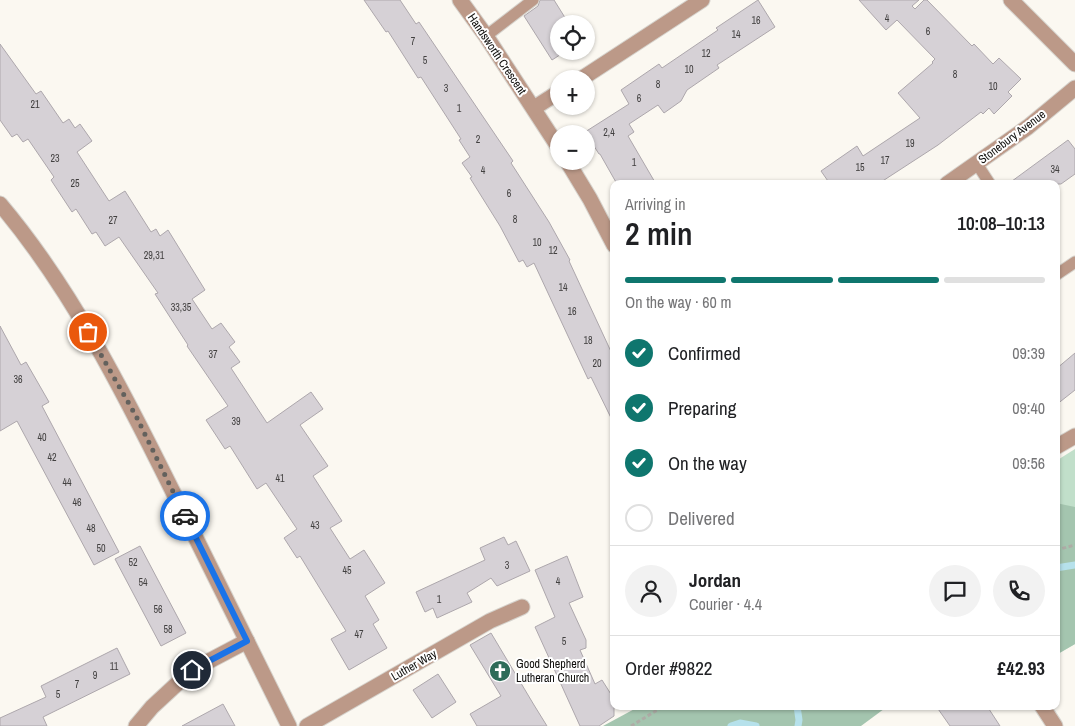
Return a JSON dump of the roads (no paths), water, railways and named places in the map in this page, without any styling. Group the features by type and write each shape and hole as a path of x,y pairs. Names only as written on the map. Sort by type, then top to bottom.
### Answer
{"street":[{"name":"Handsworth Crescent","path":"460,0 550,134"},
{"path":"595,70 702,0"},
{"path":"1011,0 1075,64"},
{"name":"Stonebury Avenue","path":"953,180 1028,128 1075,88"},
{"path":"534,108 550,98"},
{"path":"572,170 610,237"},
{"path":"0,204 24,232 78,316 136,416 289,726"},
{"name":"Luther Way","path":"308,726 490,621 522,607"},
{"path":"136,726 152,707 192,670 247,641"},
{"path":"1045,710 1055,726"}],"lane":[{"path":"486,36 533,0"},
{"path":"977,164 987,180"},
{"path":"1060,272 1075,262"}],"waterway":[{"path":"1060,567 1075,565"},
{"path":"798,710 798,726"},
{"path":"731,726 740,723 756,726"}],"place":[{"name":"Good Shepherd Lutheran Church","path":"500,671"}]}
